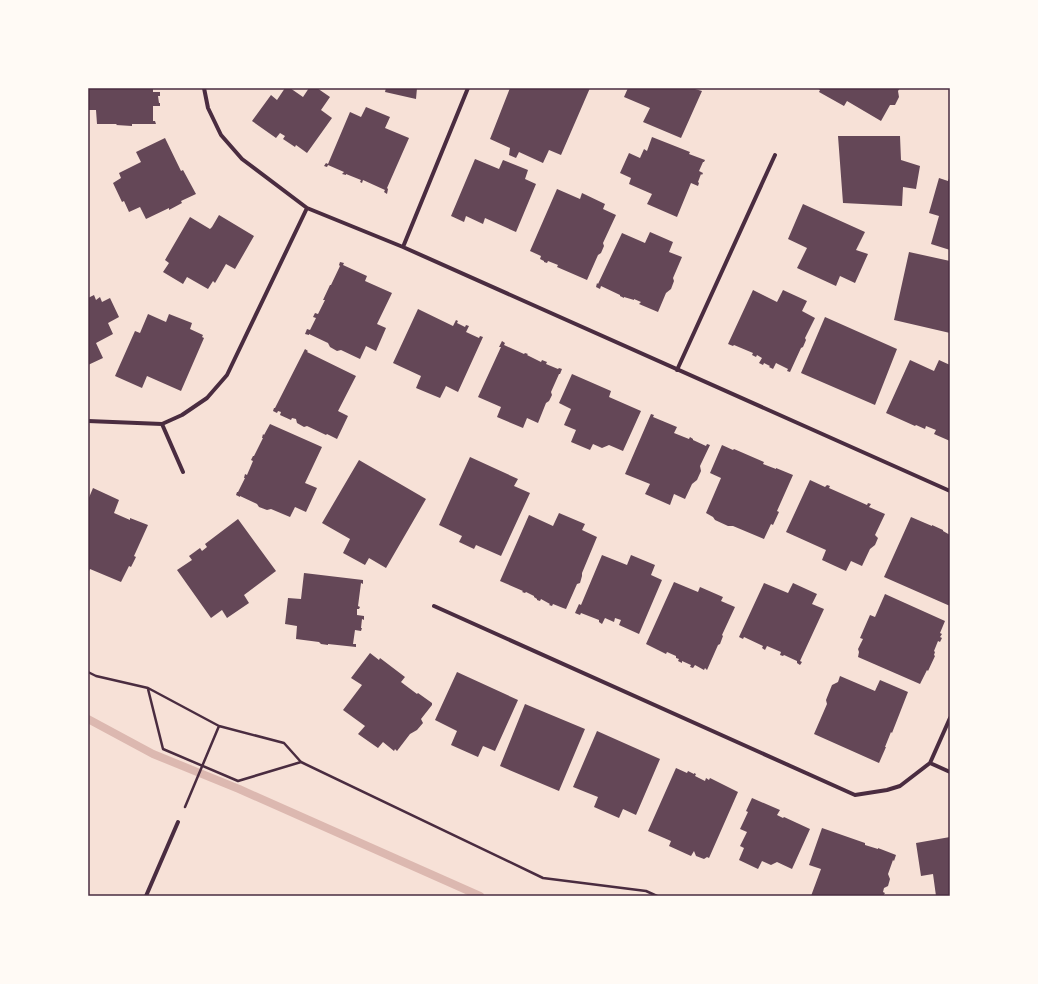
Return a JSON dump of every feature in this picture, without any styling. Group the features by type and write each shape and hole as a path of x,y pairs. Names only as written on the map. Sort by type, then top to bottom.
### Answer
{"street":[{"path":"204,88 208,108 221,135 242,159 307,208 403,247 950,492"},
{"path":"403,247 468,88"},
{"path":"676,370 775,155"},
{"path":"88,421 162,424 182,415 207,398 227,375 307,208"},
{"path":"162,424 183,472"},
{"path":"434,606 855,795 887,790 900,786 930,763 950,718"},
{"path":"930,763 950,772"},
{"path":"146,896 178,822"}],"path":[{"path":"88,672 96,676 148,688 219,726 284,744 301,762 543,878 646,891 657,896"},
{"path":"148,688 163,749 238,781 301,762"},
{"path":"178,822 219,726"}],"building":[{"path":"88,88 153,88 153,92 160,92 160,96 158,96 160,106 153,106 153,121 155,121 156,124 132,124 132,126 97,124 96,110 88,110"},
{"path":"285,88 290,88 303,97 309,88 317,88 330,97 321,110 332,118 307,153 296,145 295,147 283,139 285,136 280,133 276,138 252,121 271,95 277,100"},
{"path":"386,88 417,88 416,99 385,92"},
{"path":"510,88 590,88 561,155 549,150 543,163 519,152 516,158 509,155 510,148 490,139"},
{"path":"628,88 695,88 702,91 681,138 643,122 650,108 624,97"},
{"path":"817,88 900,88 898,91 899,97 895,105 890,105 881,121 847,101 844,106 819,92 820,90"},
{"path":"366,107 390,117 385,128 409,138 387,188 387,194 384,192 385,190 363,180 362,183 360,182 361,180 346,174 342,174 344,172 328,165 327,167 324,166 326,163 328,164 350,112 361,117"},
{"path":"838,136 900,136 901,160 920,166 916,189 903,187 902,206 843,203"},
{"path":"652,137 690,152 689,154 705,160 699,171 703,173 702,175 701,174 698,186 691,183 677,217 647,204 652,194 629,184 631,178 620,173 629,153 640,158 644,149 647,151"},
{"path":"165,138 181,171 183,170 196,194 181,201 182,203 169,210 169,208 146,219 140,207 129,212 124,201 122,202 113,183 121,178 119,173 141,162 136,152"},
{"path":"475,159 499,169 503,160 528,170 525,179 536,184 516,232 485,218 483,224 466,216 464,222 451,216"},
{"path":"950,176 950,250 931,244 939,216 929,213 939,178 948,181"},
{"path":"557,189 580,199 582,193 605,204 603,209 616,215 603,243 604,246 601,253 598,255 587,280 557,267 558,265 548,261 547,263 544,262 540,259 541,256 530,251"},
{"path":"803,204 865,232 856,250 868,254 855,283 840,276 836,286 797,268 807,248 788,239"},
{"path":"219,215 254,236 235,269 226,264 215,283 213,281 208,289 187,277 183,284 163,272 169,263 165,260 190,217 210,229"},
{"path":"650,232 673,242 669,252 682,257 673,278 674,281 671,289 666,293 658,312 639,304 641,302 634,299 624,298 601,286 600,289 596,287 622,233 645,243"},
{"path":"909,252 950,261 950,333 894,320"},
{"path":"340,262 344,263 343,265 367,276 365,281 392,293 377,324 386,328 376,351 366,346 360,359 341,350 337,351 330,347 328,343 309,334 305,334 307,329 310,330 316,318 313,317 315,313 318,314 325,300 323,300 340,266"},
{"path":"753,290 777,302 783,290 807,301 802,311 815,318 805,338 806,340 803,347 801,348 790,372 787,371 788,369 776,363 773,369 764,363 763,365 759,363 762,358 757,355 756,357 752,355 753,353 728,344"},
{"path":"94,295 96,300 100,297 102,302 110,298 119,317 108,323 113,334 96,343 103,358 88,365 88,298"},
{"path":"418,309 453,326 456,320 458,321 457,323 465,327 466,325 469,326 466,332 479,338 480,336 483,337 458,392 446,386 440,398 416,388 421,376 393,363"},
{"path":"148,314 166,322 169,314 192,323 190,329 203,335 202,337 204,338 181,391 147,376 142,388 115,376 135,331 140,333"},
{"path":"825,317 897,349 875,405 801,373"},
{"path":"502,341 505,343 504,345 524,354 528,354 527,355 541,362 542,360 547,362 546,364 562,369 551,392 552,395 546,403 538,423 527,418 523,428 497,417 501,407 478,397 501,347 499,347"},
{"path":"305,349 308,351 307,352 356,376 338,411 348,416 337,439 307,426 304,427 297,423 296,419 292,418 291,420 280,415 281,412 278,411 277,413 273,411"},
{"path":"910,360 934,371 939,360 950,365 950,441 934,434 936,430 926,426 925,429 916,425 915,426 886,413"},
{"path":"572,374 611,391 609,397 641,411 623,451 609,445 602,448 593,444 590,450 571,442 576,430 564,425 571,409 559,403"},
{"path":"651,414 654,415 653,417 677,427 674,433 689,439 690,437 706,446 707,444 710,445 700,466 701,471 697,480 692,484 685,499 674,494 670,505 645,494 650,484 625,474"},
{"path":"270,424 322,447 305,483 317,488 306,512 295,507 290,517 271,509 267,510 259,507 257,504 236,495 245,478 245,474 247,475 253,461 251,460 263,438 263,434 264,435"},
{"path":"722,445 764,462 763,464 793,475 777,511 779,512 764,539 733,526 728,526 715,520 706,513 721,478 710,473"},
{"path":"470,457 518,479 514,486 530,493 501,556 476,545 474,549 459,542 462,536 439,525"},
{"path":"359,460 426,499 386,568 369,558 365,565 343,553 350,539 322,523"},
{"path":"810,480 825,487 827,485 830,486 829,488 867,505 868,503 871,504 869,507 885,514 875,535 878,538 875,545 870,549 862,566 851,561 846,571 822,560 826,550 786,532"},
{"path":"93,488 119,500 114,513 130,520 130,518 148,525 134,556 136,557 131,567 129,566 121,582 90,569 88,573 88,500"},
{"path":"559,513 585,524 582,530 597,537 582,573 580,583 577,584 566,609 553,604 552,606 549,605 550,604 541,599 540,601 537,600 534,596 500,581 529,515 553,526"},
{"path":"911,517 943,530 950,535 950,606 884,577"},
{"path":"238,519 276,571 244,595 249,603 227,618 222,610 211,618 177,570 192,560 189,556 200,548 202,551 207,547 205,544"},
{"path":"602,555 627,565 631,555 655,565 651,575 662,580 639,634 619,625 621,620 615,618 614,622 605,618 602,624 599,620 581,613 580,615 575,613 579,604 581,605"},
{"path":"304,573 363,580 363,584 361,583 358,606 360,607 357,609 357,615 364,616 364,620 362,619 361,631 355,630 353,644 356,644 356,647 328,645 321,644 319,642 296,639 297,626 285,624 288,598 301,599"},
{"path":"674,582 698,592 700,587 723,597 721,601 735,607 722,635 720,644 718,645 707,670 695,665 693,668 690,667 691,665 678,661 679,659 676,658 676,656 667,652 666,654 646,644"},
{"path":"764,583 788,593 793,583 817,594 812,604 824,609 800,661 802,662 800,665 797,661 784,655 780,655 781,652 767,646 765,650 762,648 763,646 744,637 743,639 739,637"},
{"path":"885,594 945,621 940,633 942,634 940,637 942,638 940,642 938,641 934,651 935,656 920,684 858,657 858,649 863,639 860,638 870,615 875,617"},
{"path":"370,653 379,660 380,658 405,677 401,682 432,703 421,719 423,723 417,730 410,734 397,751 395,749 394,751 383,742 378,748 358,734 365,726 343,710 362,685 351,678"},
{"path":"457,672 518,700 495,751 483,746 478,757 451,745 457,731 435,720"},
{"path":"840,676 875,691 880,680 908,692 879,763 814,734 827,704 826,700 832,685 838,682"},
{"path":"525,704 585,729 559,791 500,766"},
{"path":"597,731 660,759 636,815 623,809 619,818 594,807 598,797 573,787"},
{"path":"676,768 687,773 688,771 694,773 696,774 695,776 705,781 706,778 709,780 710,778 738,792 709,858 707,857 704,859 696,856 694,851 691,856 669,846 671,841 648,831"},
{"path":"752,798 780,810 777,815 810,829 792,869 777,862 771,865 762,861 758,869 739,860 744,848 740,846 747,832 740,829 748,812 746,811"},
{"path":"822,828 865,843 865,845 896,855 888,874 890,879 888,886 884,888 883,892 885,893 883,896 811,896 821,869 809,865"},
{"path":"950,837 950,896 936,896 933,874 921,876 916,843"}],"waterway":[{"path":"88,719 153,754 239,789 480,896"}]}
